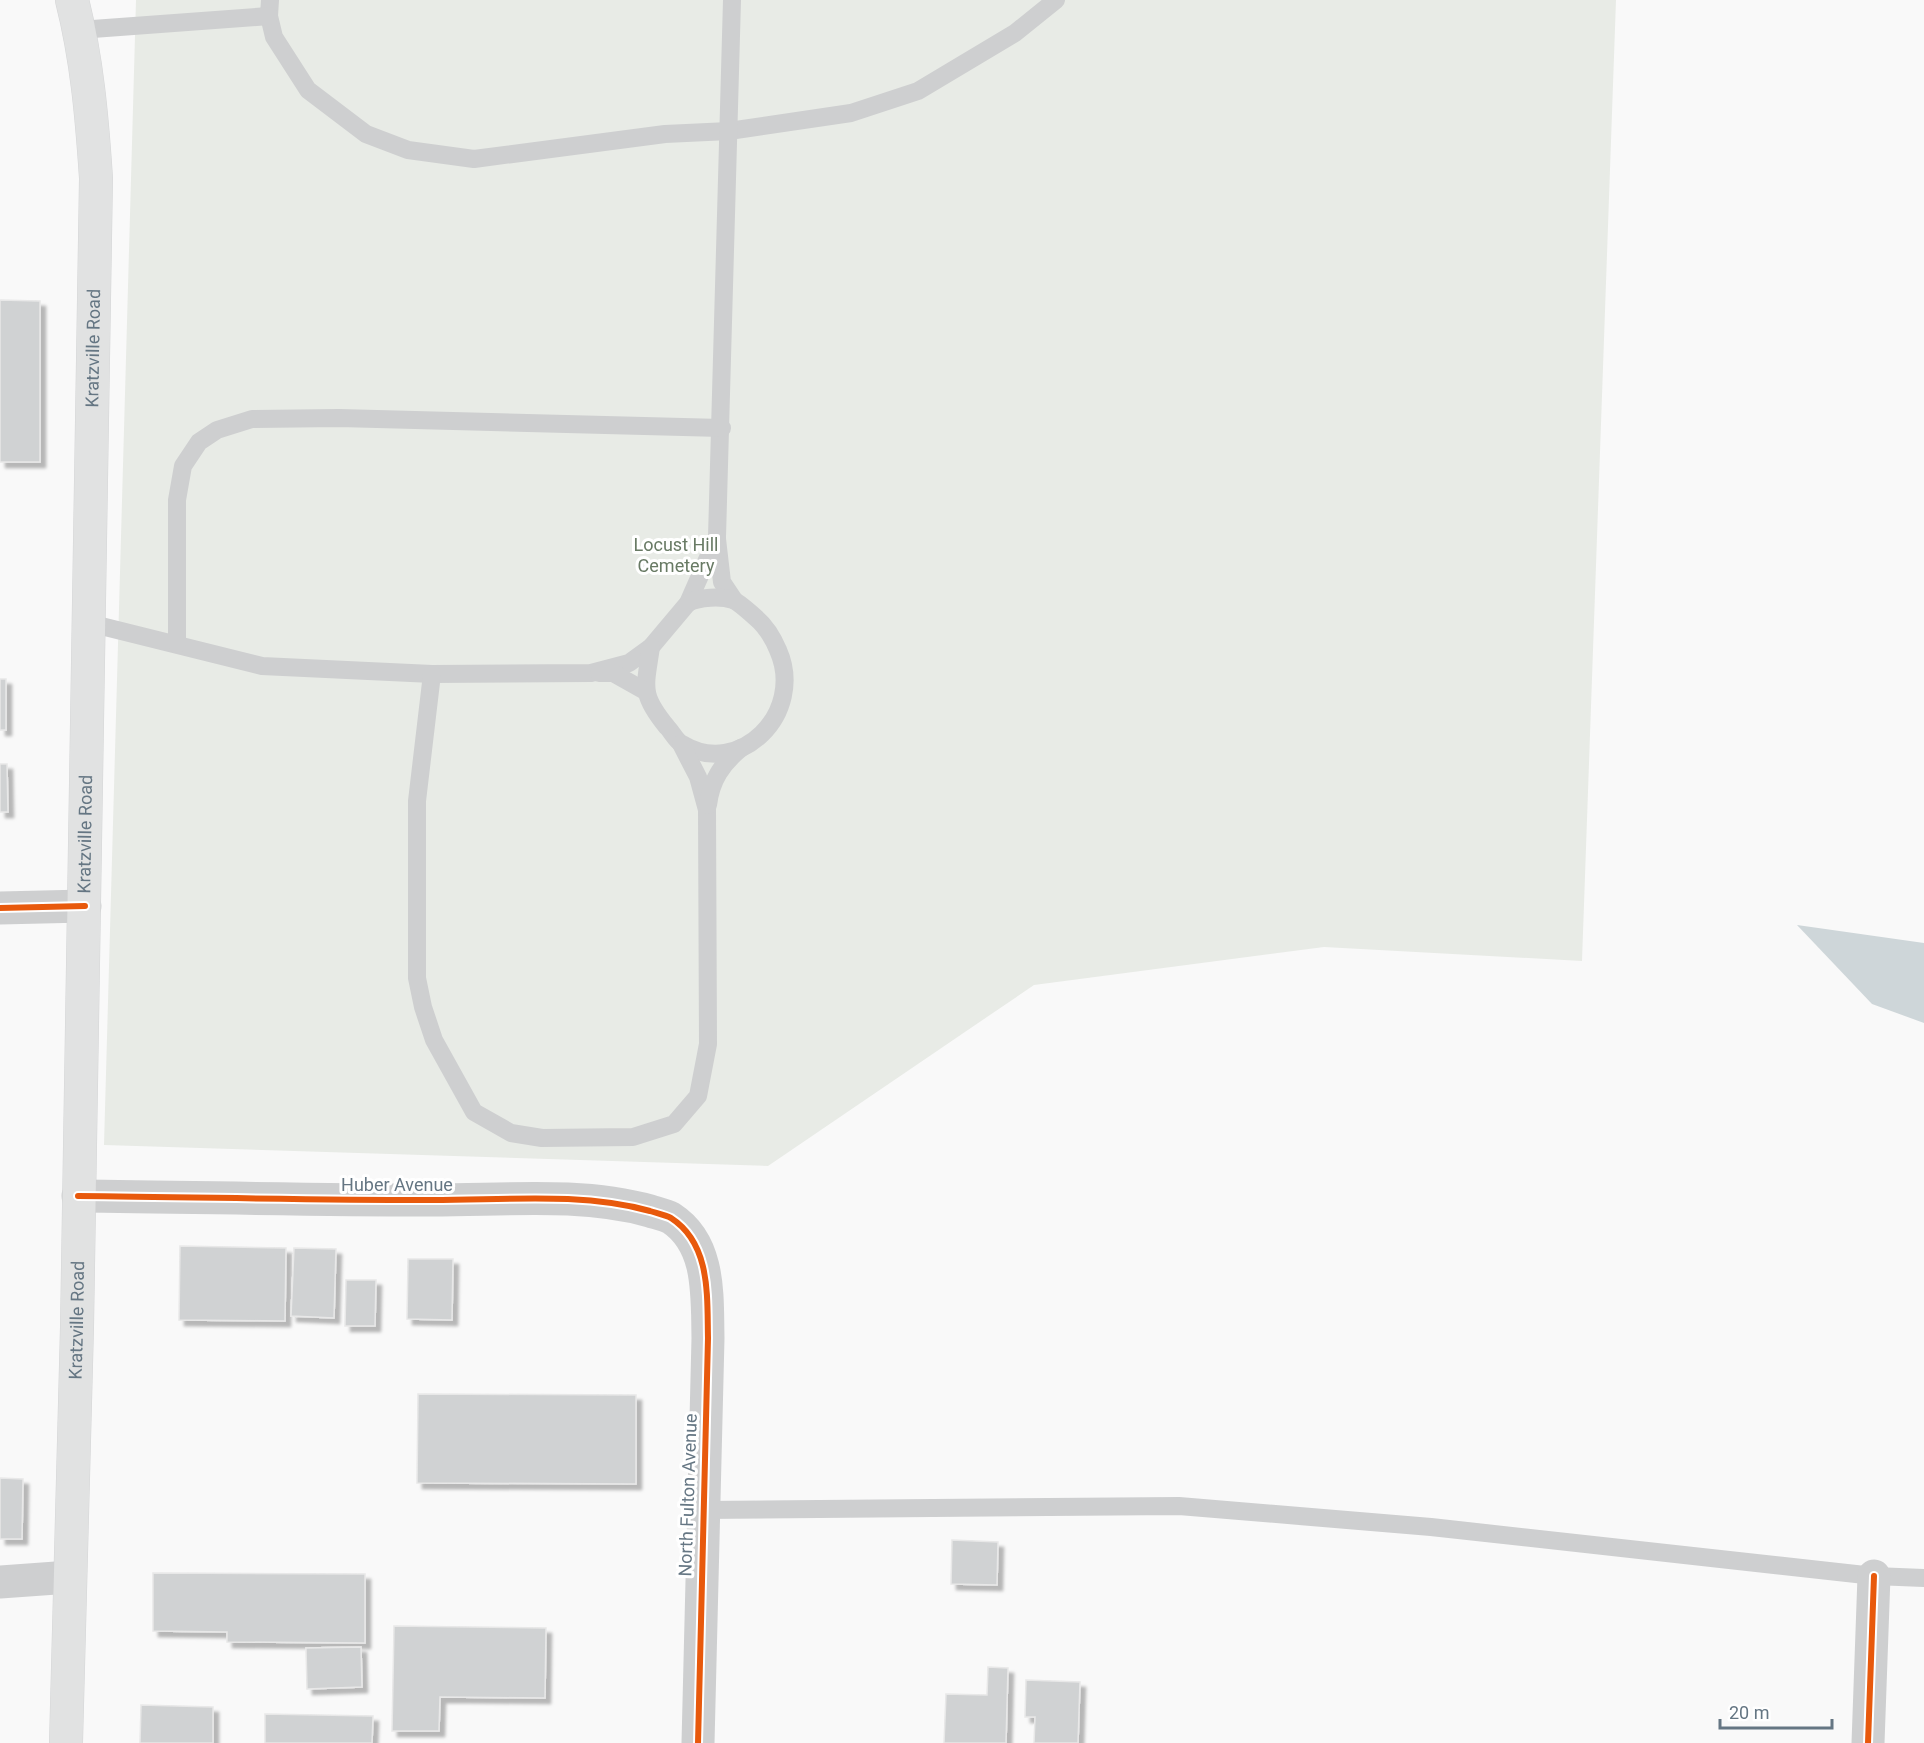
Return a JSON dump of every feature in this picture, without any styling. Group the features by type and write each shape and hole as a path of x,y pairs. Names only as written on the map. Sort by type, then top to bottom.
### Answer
{"main road":[{"name":"Kratzville Road","path":"66,1743 77,1327 96,178 91,105 76,15"}],"street":[{"path":"0,908 85,906"},
{"name":"Huber Avenue","path":"78,1196 539,1199 627,1205 670,1217 690,1234 698,1250"},
{"name":"North Fulton Avenue","path":"698,1250 706,1281 708,1338 698,1743"},
{"path":"1868,1743 1874,1576"},
{"path":"0,1582 70,1577"}],"lane":[{"path":"432,674 417,801 417,978 423,1007 434,1040 474,1112 511,1133 542,1138 633,1137 674,1124 698,1096 708,1044 707,810 710,786 730,758 742,747 762,735 774,722 786,694 785,665 773,638 760,621 734,600 722,582 717,537 722,428 732,0"},
{"path":"76,15 269,8 274,37 308,90 366,134 408,150 474,159 665,134 729,131 851,113 918,91 1015,33 1056,0"},
{"path":"177,644 177,500 183,465 199,442 217,430 252,419 339,418 722,428"},
{"path":"591,673 630,663 651,647 688,603 717,537"},
{"path":"688,603 697,598 734,600"},
{"path":"89,623 262,666 432,674 613,673 645,691"},
{"path":"651,647 645,691 653,709 681,744 698,777 707,810"},
{"path":"681,744 710,754 742,747"},
{"path":"702,1510 1179,1506 1431,1527 1874,1576 1924,1578"}],"green space":[{"name":"Locust Hill Cemetery","path":"136,0 1616,0 1582,961 1324,947 1034,985 768,1166 104,1145"}],"shaded area":[{"path":"1797,925 1924,943 1924,1023 1872,1004"}],"building":[{"path":"0,300 40,301 40,462 0,462"},
{"path":"0,679 6,679 6,730 0,730"},
{"path":"0,764 7,764 8,812 0,812"},
{"path":"180,1246 286,1248 285,1321 179,1320"},
{"path":"294,1248 336,1249 334,1318 291,1316"},
{"path":"408,1259 453,1259 452,1320 407,1319"},
{"path":"346,1280 376,1280 375,1326 345,1326"},
{"path":"418,1394 636,1395 636,1484 417,1483"},
{"path":"0,1478 23,1479 22,1539 0,1539"},
{"path":"952,1540 998,1542 997,1585 951,1584"},
{"path":"153,1573 365,1574 365,1643 227,1642 227,1632 153,1631"},
{"path":"394,1626 546,1628 545,1698 440,1697 439,1731 392,1731"},
{"path":"361,1647 362,1687 307,1689 306,1648"},
{"path":"988,1667 1008,1668 1006,1743 944,1743 946,1694 987,1695"},
{"path":"1026,1680 1080,1682 1078,1743 1034,1743 1035,1717 1025,1717"},
{"path":"141,1705 213,1707 213,1743 140,1743"},
{"path":"265,1714 373,1716 372,1743 265,1743"}],"cycle path":[{"path":"0,908 85,906"},
{"path":"78,1196 380,1200 566,1199 595,1201 650,1211 671,1218 684,1229 694,1242 704,1272 708,1338 698,1743"},
{"path":"1868,1743 1874,1576"}]}
